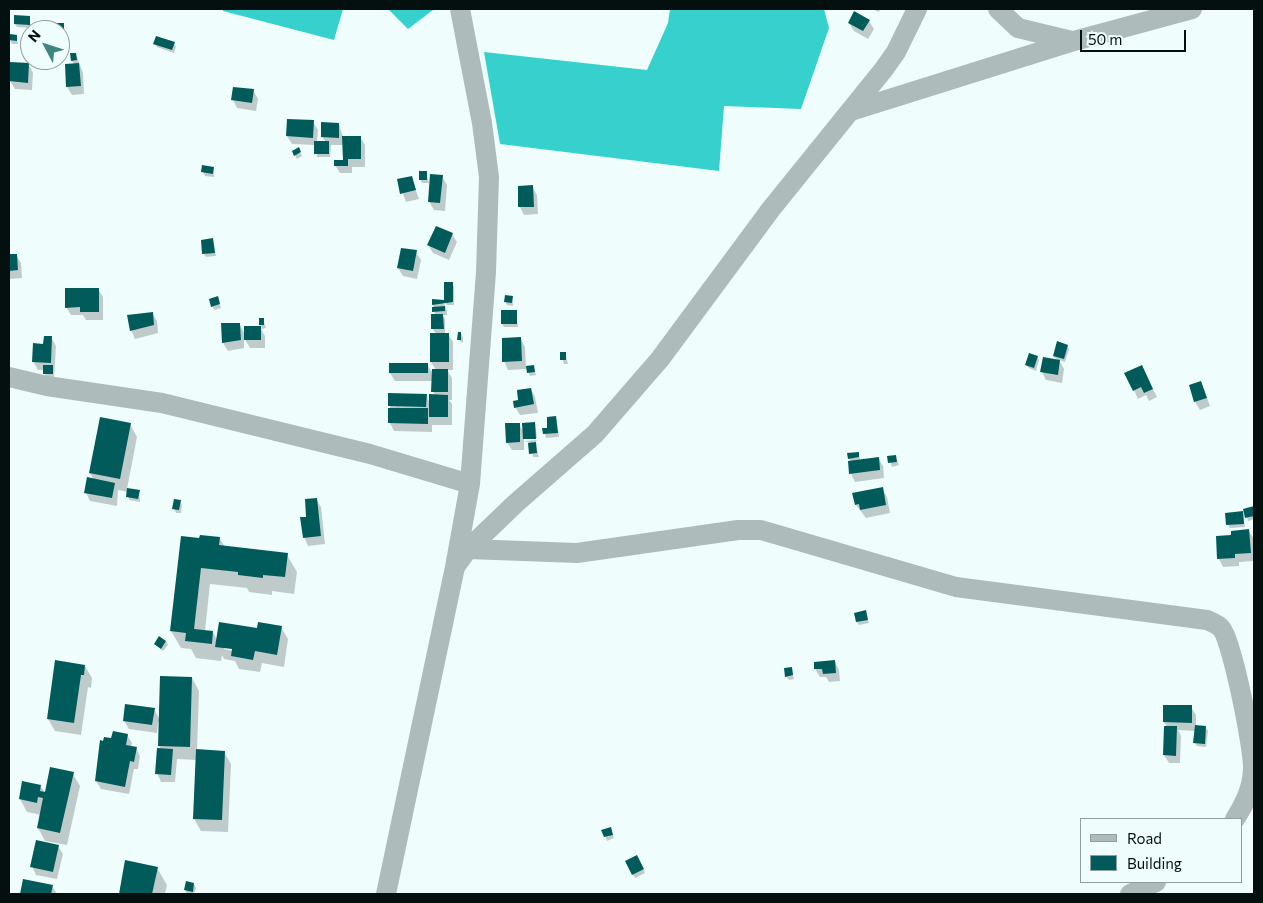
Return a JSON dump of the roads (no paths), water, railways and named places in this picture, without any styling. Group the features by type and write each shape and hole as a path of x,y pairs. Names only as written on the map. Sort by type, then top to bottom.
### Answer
{"street":[{"path":"386,894 455,567 470,484 486,272 488,176 482,123 460,9"},
{"path":"455,567 468,549 516,503 596,434 660,359 771,209 852,111 896,52 917,9"},
{"path":"998,9 1005,17 1024,31 1074,42"},
{"path":"852,111 1074,42 1192,9"},
{"path":"9,377 47,386 162,403 360,451 470,484"},
{"path":"468,549 578,553 738,530 761,530 956,587 1207,620 1221,628 1227,639 1244,706 1252,759 1253,768 1249,797 1236,818"},
{"path":"1130,894 1154,883"}]}
